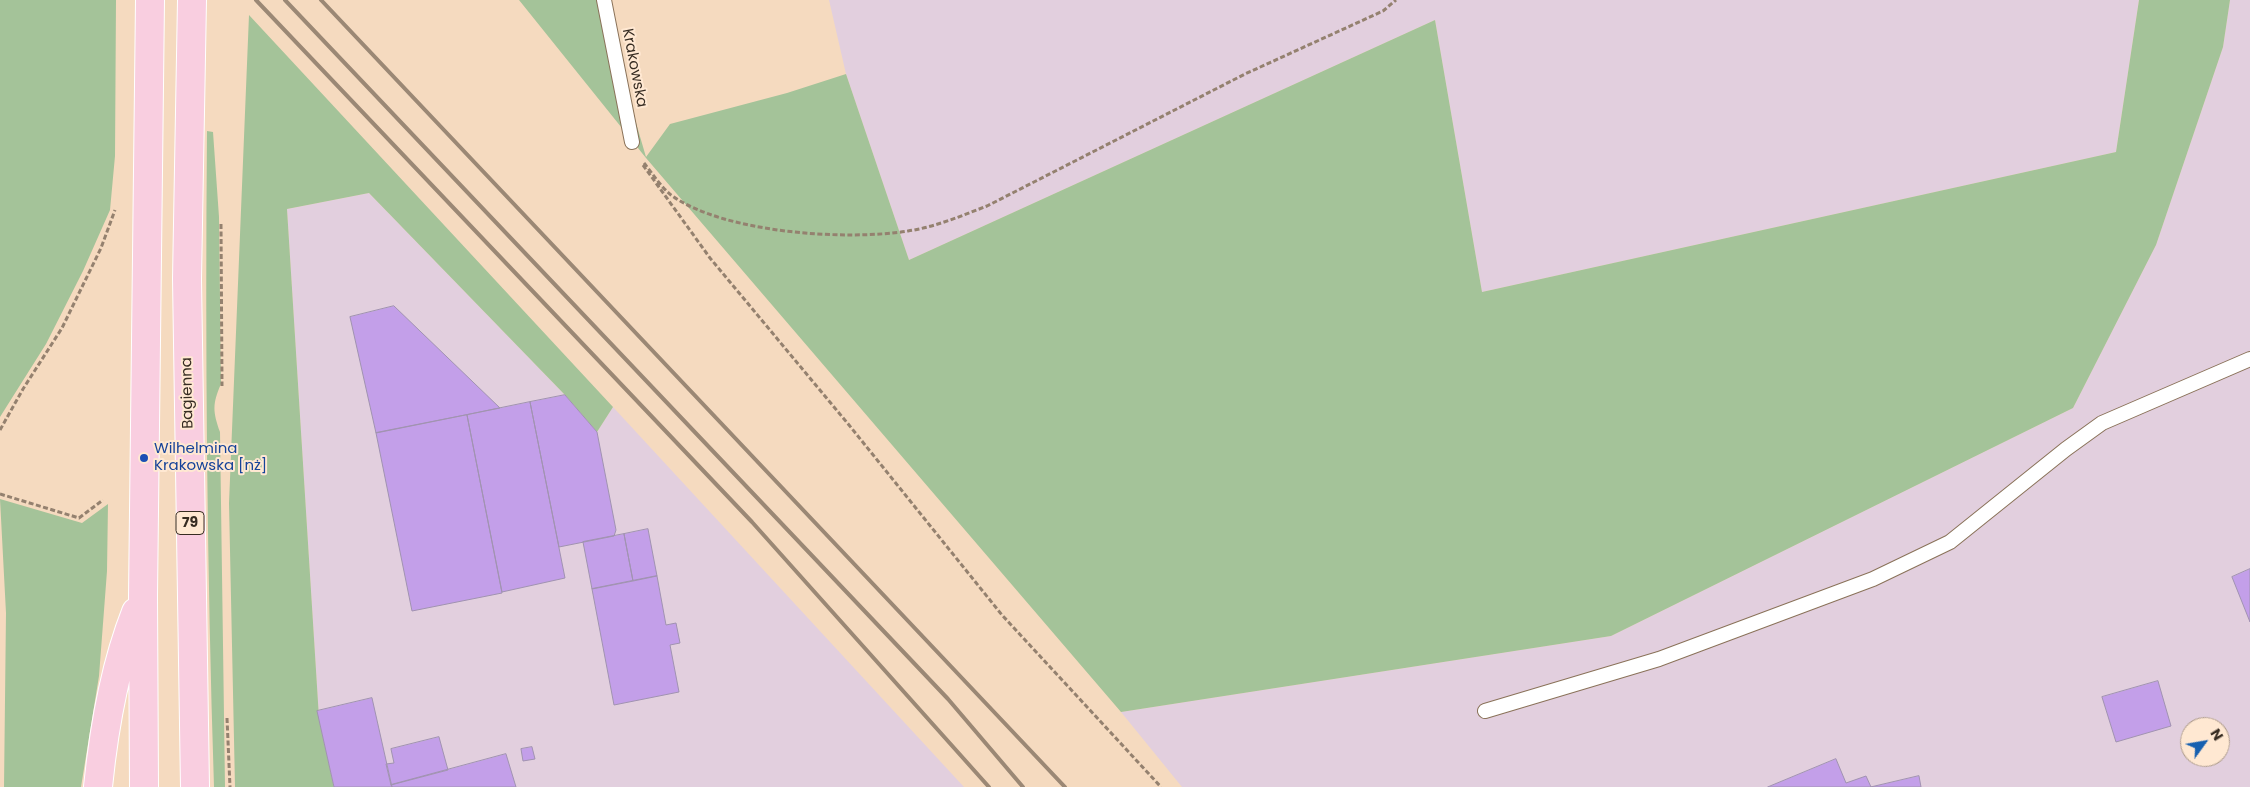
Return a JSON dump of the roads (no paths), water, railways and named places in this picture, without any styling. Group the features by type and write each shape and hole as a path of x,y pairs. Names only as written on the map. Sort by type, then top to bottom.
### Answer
{"main road":[{"path":"144,787 143,596 150,0"},
{"name":"Bagienna","path":"192,0 187,278 195,787"},
{"path":"98,787 114,681 125,640 143,596"}],"lane":[{"name":"Krakowska","path":"604,0 632,142"},
{"path":"1485,711 1659,659 1873,579 1950,542 2102,423 2250,359"}],"railway":[{"path":"256,0 752,522 989,787"},
{"path":"285,0 948,699 1023,787"},
{"path":"321,0 1065,787"}],"place":[{"name":"Wilhelmina Krakowska [nż]","path":"144,458"}]}
